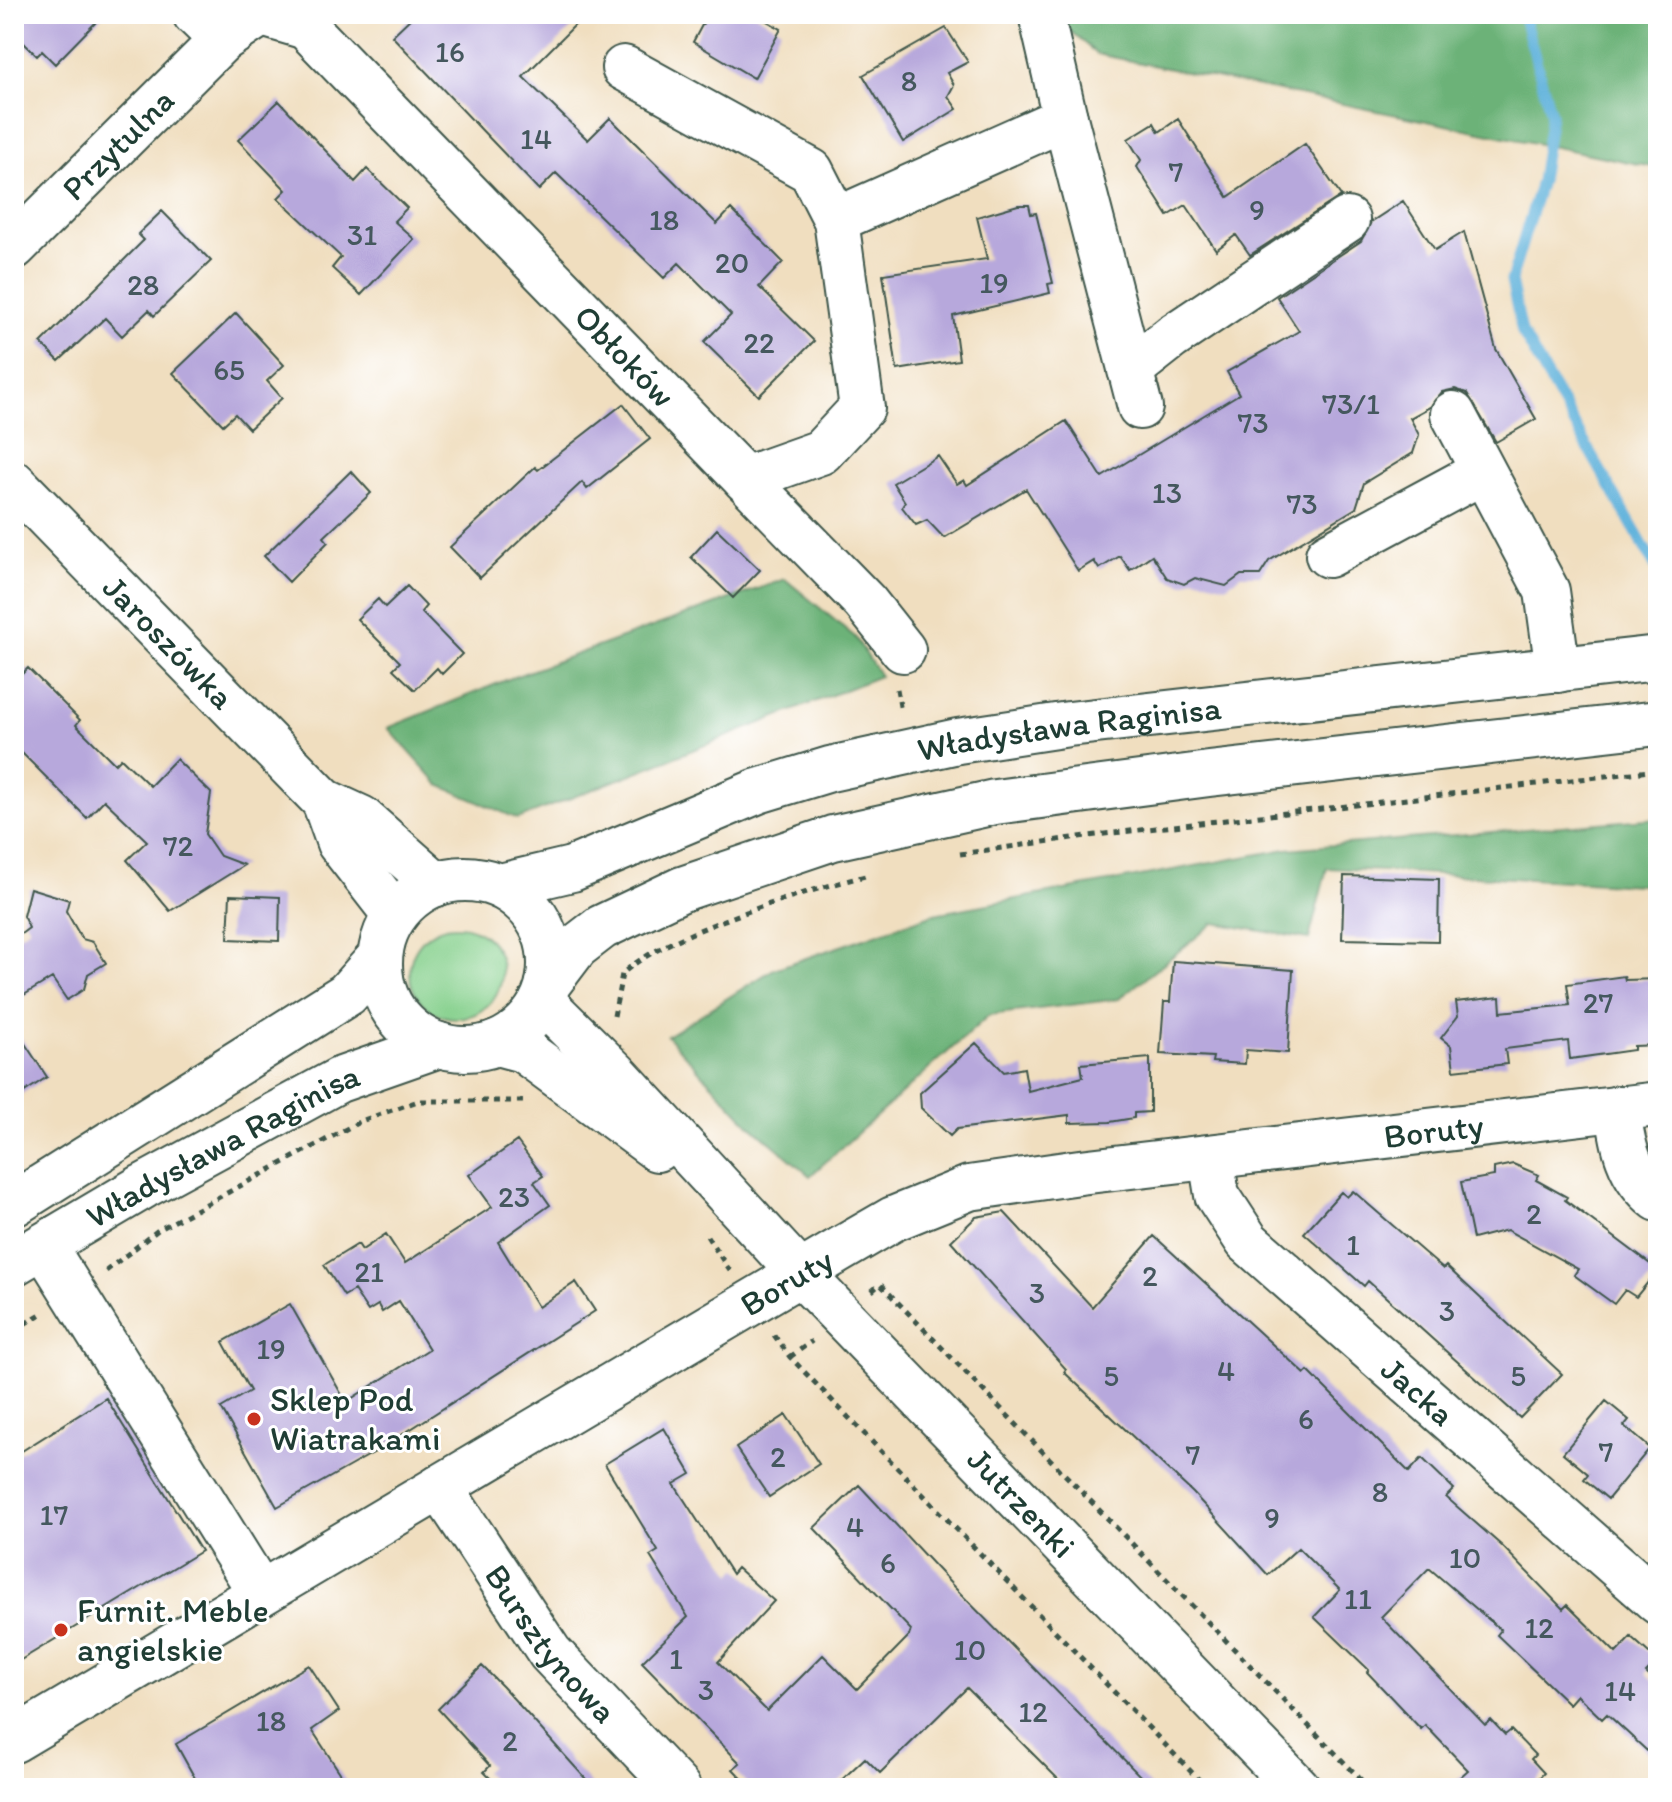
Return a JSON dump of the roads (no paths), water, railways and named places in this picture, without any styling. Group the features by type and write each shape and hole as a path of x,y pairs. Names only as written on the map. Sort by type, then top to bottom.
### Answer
{"street":[{"name":"Obłoków","path":"209,27 262,14 306,27 865,602 903,650"},
{"path":"1041,14 1135,389 1172,337 1347,220"},
{"name":"Przytulna","path":"14,247 209,27"},
{"path":"624,68 811,171 836,220 862,408 821,452 745,479"},
{"path":"836,220 1065,118"},
{"path":"1453,414 1547,591 1558,670"},
{"path":"1328,555 1482,472"},
{"name":"Jaroszówka","path":"14,483 324,801 361,818 436,884"},
{"name":"Władysława Raginisa","path":"500,886 572,869 654,832 758,791 898,753 1069,724 1658,658"},
{"name":"Władysława Raginisa","path":"545,993 576,947 602,927 682,889 833,838 995,802 1209,774 1658,723"},
{"name":"Jaroszówka","path":"324,801 339,843 395,915"},
{"path":"464,878 500,886 528,905 545,933 551,967 545,993 525,1025 497,1043 458,1049 439,1045 422,1037 397,1014 383,987 380,957 385,935 395,915 421,891 436,884 464,878"},
{"name":"Władysława Raginisa","path":"19,1193 347,994 380,957"},
{"name":"Jutrzenki","path":"545,993 575,1062 747,1216 1298,1788"},
{"name":"Jutrzenki","path":"497,1043 575,1062"},
{"name":"Władysława Raginisa","path":"29,1254 157,1178 339,1080 439,1045"},
{"path":"1638,1106 1623,1147 1641,1186 1658,1199"},
{"name":"Boruty","path":"14,1740 893,1219 969,1188 1638,1106"},
{"name":"Jacka","path":"1211,1158 1217,1195 1247,1241 1658,1602"},
{"path":"29,1254 76,1295 260,1592"},
{"name":"Bursztynowa","path":"440,1487 550,1653 678,1788"}],"waterway":[{"name":"Jaroszówka","path":"1523,14 1551,114 1541,181 1511,281 1522,332 1655,566"}],"place":[{"name":"Sklep Pod Wiatrakami","path":"254,1419"},
{"name":"Furnit. Meble angielskie","path":"61,1630"}]}
